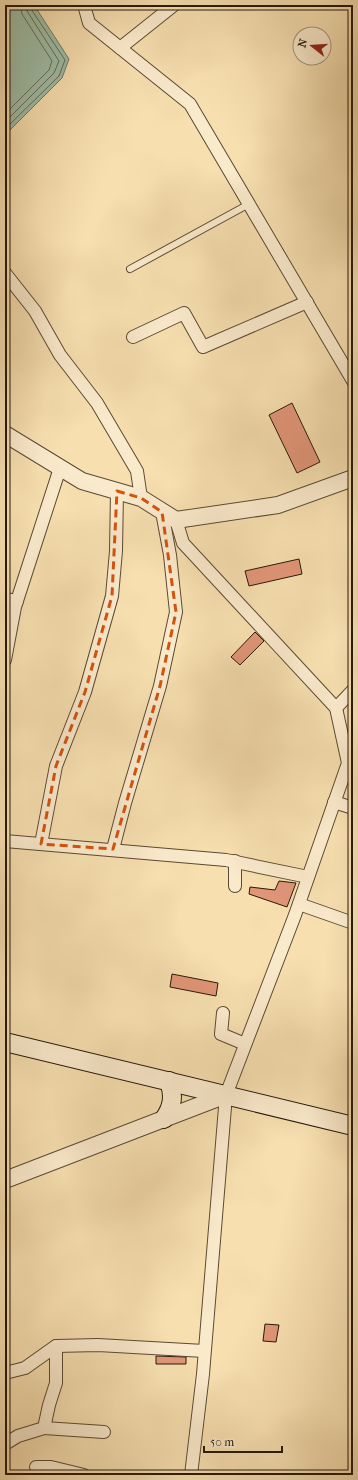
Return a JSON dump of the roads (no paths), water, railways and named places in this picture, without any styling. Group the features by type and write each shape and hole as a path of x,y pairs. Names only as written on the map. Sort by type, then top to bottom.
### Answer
{"main road":[{"path":"5,1042 226,1094 353,1126"},
{"path":"164,1119 172,1104 173,1092 169,1081"}],"street":[{"path":"84,5 89,23 190,104 353,381"},
{"path":"120,48 174,5"},
{"path":"5,273 35,311 60,355 97,403 137,472 141,498"},
{"path":"133,336 184,312 203,347 307,302"},
{"path":"5,434 82,481 141,498 176,520 278,505 353,478"},
{"path":"5,660 17,601 60,468"},
{"path":"41,844 56,766 85,692 112,596 116,551 117,491"},
{"path":"113,849 127,796 160,686 176,612 170,555 162,512"},
{"path":"176,520 183,543 336,708 348,763 299,904 226,1094 204,1351 191,1475"},
{"path":"5,599 17,601"},
{"path":"336,708 353,690"},
{"path":"334,802 353,808"},
{"path":"5,841 113,849 235,862 308,877"},
{"path":"235,862 235,886"},
{"path":"299,904 353,923"},
{"path":"223,1013 221,1034 245,1044"},
{"path":"5,1180 226,1094"},
{"path":"5,1373 25,1368 56,1346 98,1345 204,1351"},
{"path":"44,1428 56,1383 56,1346"},
{"path":"5,1444 18,1436 44,1428 104,1432"},
{"path":"36,1466 51,1467 84,1475"}],"lane":[{"path":"130,269 249,204"}],"water":[{"path":"5,5 34,5 69,59 62,78 5,135"}]}
